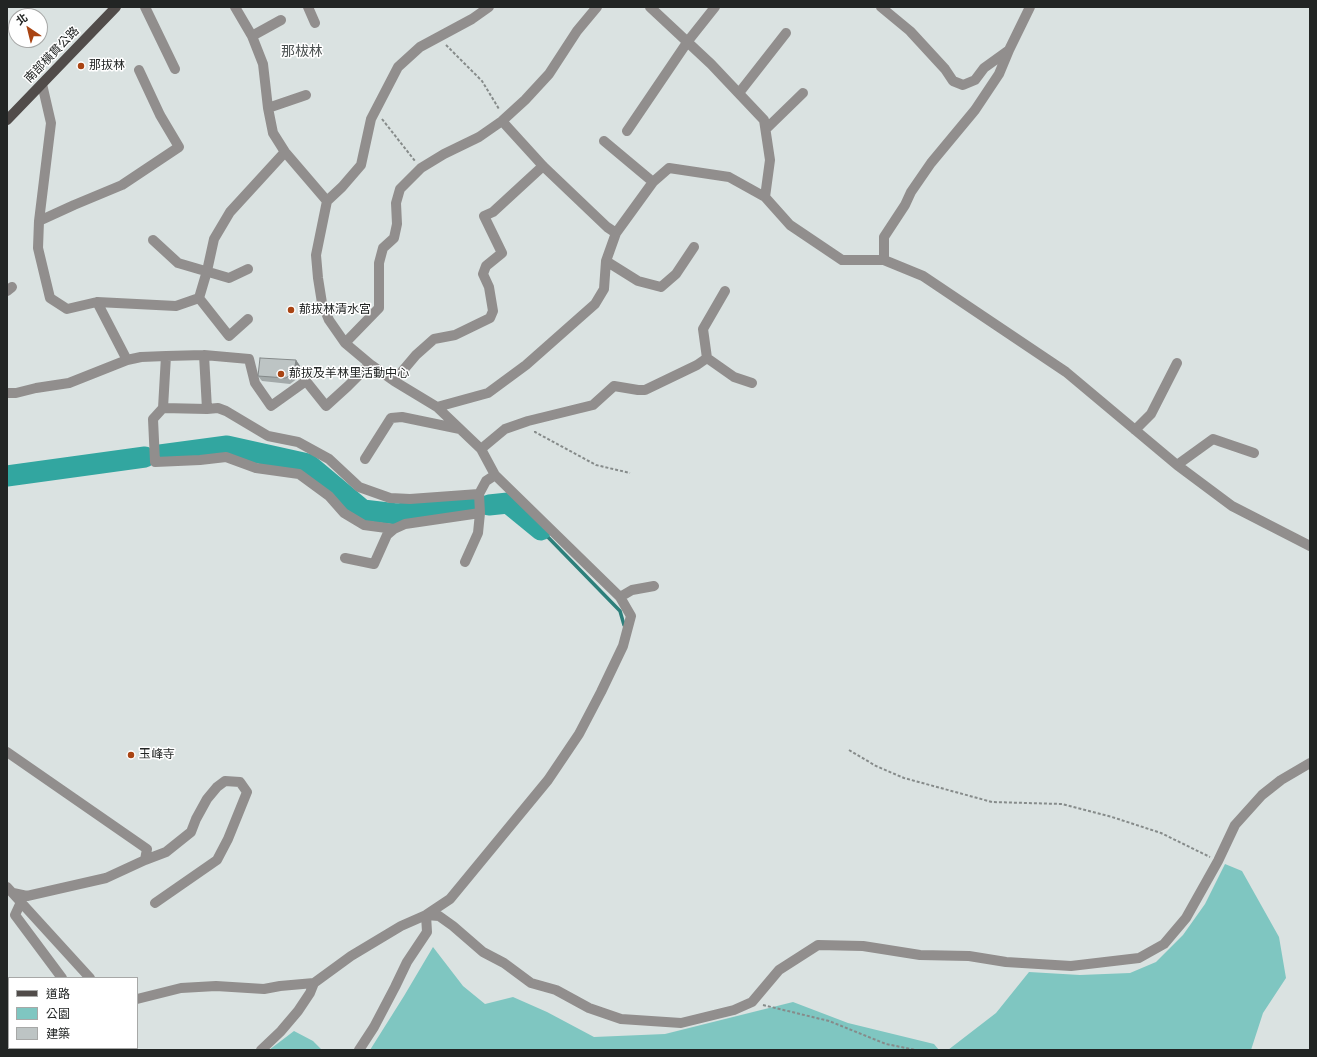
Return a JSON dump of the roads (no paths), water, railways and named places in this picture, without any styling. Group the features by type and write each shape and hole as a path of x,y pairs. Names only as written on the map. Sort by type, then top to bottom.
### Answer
{"main road":[{"name":"南部橫貫公路","path":"7,120 116,7"}],"street":[{"path":"145,7 175,69"},
{"path":"235,7 252,36 263,64 268,108 273,133 285,152 326,202"},
{"path":"308,7 315,24"},
{"path":"138,999 181,988 216,986 264,989 314,983 357,952 450,899 548,780 579,734 623,646 631,616 620,597 495,475 481,448 437,407 394,381 370,364 345,343 329,320 322,303 316,255 326,202 342,188 361,165 371,119 398,67 420,47 472,19 489,7"},
{"path":"345,343 379,308 380,263 383,248 394,238 397,224 396,203 400,189 421,168 444,154 479,137 504,120 549,74 578,31 597,7"},
{"path":"650,7 688,41 764,120 770,160 765,197"},
{"path":"627,131 688,41 715,7"},
{"path":"881,7 910,31 953,80 963,85 975,80 984,68 1009,50"},
{"path":"884,260 884,237 905,205 911,192 931,163 975,110 999,74 1030,7"},
{"path":"252,36 281,20"},
{"path":"739,93 786,33"},
{"path":"39,221 122,185 179,147 160,115 139,70"},
{"path":"42,84 51,123 39,221 38,248 50,298 67,309 97,302 176,306 199,298"},
{"path":"766,129 803,93"},
{"path":"268,108 306,95"},
{"path":"504,120 543,166 607,227 616,233"},
{"path":"604,141 653,182"},
{"path":"199,298 214,239 230,212 285,152"},
{"path":"394,381 416,355 434,339 455,335 490,318 493,311 489,287 483,274 486,266 502,253 484,216 493,212 543,166"},
{"path":"437,407 488,393 526,365 595,304 604,289 606,261 616,233 653,182 669,168 729,177 765,197 790,224 842,260 884,260 924,276 1066,372 1178,466 1232,506 1310,546"},
{"path":"153,240 178,263 229,278 248,269"},
{"path":"606,261 638,281 661,287 676,274 694,247"},
{"path":"725,291 703,329 707,358 734,377 752,383"},
{"path":"199,298 228,336 248,319"},
{"path":"97,302 127,360"},
{"path":"7,393 16,393 36,388 69,383 127,360 141,357 204,355 249,359 255,383 271,406 306,381 326,406 370,364"},
{"path":"204,355 207,409"},
{"path":"166,356 163,408 153,420 155,462 226,457 256,468 299,474 329,496 344,513 364,525 394,529"},
{"path":"481,448 505,428 593,405 614,386 645,390 697,365 707,358"},
{"path":"1135,430 1151,414 1178,363"},
{"path":"163,408 222,409 268,436 298,442 329,459 359,487 390,498 410,499 479,494"},
{"path":"365,459 391,418 402,417 460,429"},
{"path":"1178,466 1213,439 1254,453"},
{"path":"465,562 478,533 480,513 479,494 486,481 495,475"},
{"path":"345,558 374,564 387,535 394,529 405,524 480,513"},
{"path":"620,597 632,590 654,586"},
{"path":"7,752 148,849 145,860"},
{"path":"426,914 439,916 483,952 504,963 531,983 556,990 589,1008 621,1019 681,1023 734,1010 752,1002 779,970 818,945 864,946 920,956 969,956 1006,962 1072,966 1139,958 1164,944 1186,918 1218,861 1235,825 1262,795 1281,780 1310,763"},
{"path":"10,890 27,896 106,878 166,852 191,832 196,819 217,787 225,781 240,782 247,792 218,860 155,903"},
{"path":"10,890 89,977"},
{"path":"21,902 15,915 61,977"},
{"path":"359,1050 374,1027 406,962 427,932 426,914"},
{"path":"261,1050 298,1012 310,993 314,983"}],"waterway":[{"path":"160,455 227,446 308,464 363,510 397,514 470,506"},
{"path":"7,476 145,457"},
{"path":"489,505 508,503 541,530"},
{"path":"541,530 620,611 624,625"}],"place":[{"name":"那拔林","path":"81,66"},
{"name":"𦰡拔林清水宮","path":"291,310"},
{"name":"𦰡拔及羊林里活動中心","path":"281,374"},
{"name":"玉峰寺","path":"131,755"}],"district":[{"name":"那柭林","path":"302,52"}]}
